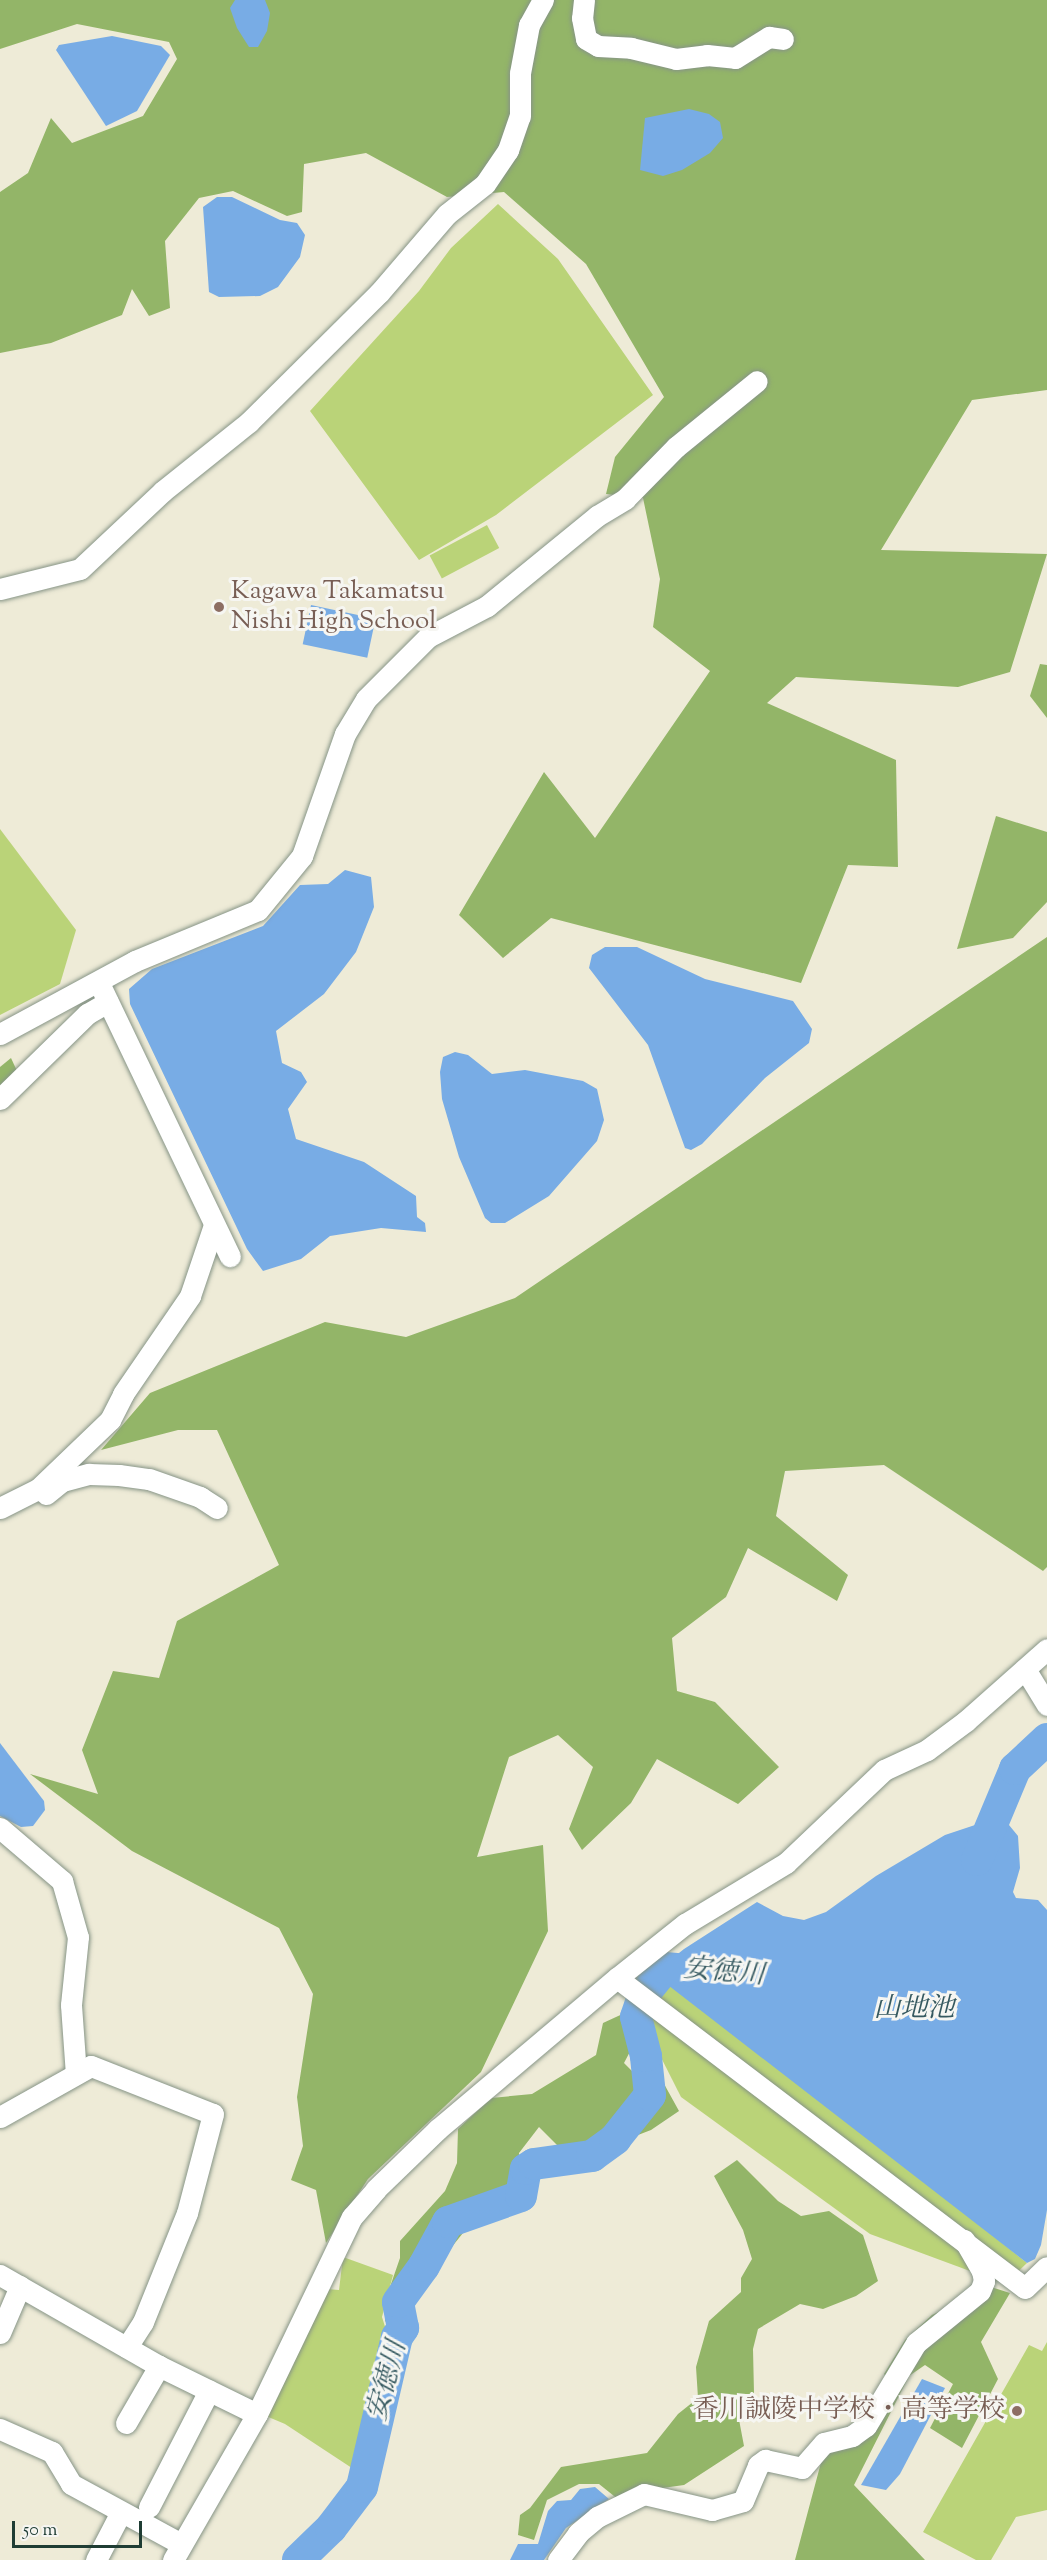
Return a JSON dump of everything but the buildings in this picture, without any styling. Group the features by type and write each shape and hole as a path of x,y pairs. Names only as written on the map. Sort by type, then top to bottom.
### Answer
{"street":[{"path":"0,589 80,568 163,491 249,422 379,293 447,214 485,184 508,150 520,116 524,54 529,25 543,0"},
{"path":"584,0 582,18 586,39 598,46 631,48 676,59 707,54 735,58 769,37 783,39"},
{"path":"0,1034 99,983 135,961 258,910 302,856 345,734 366,699 428,637 487,606 597,516 625,499 676,447 757,381"},
{"path":"99,983 214,1225 231,1256"},
{"path":"0,1099 87,1014 108,1002"},
{"path":"8,1505 38,1489 110,1420 123,1394 190,1296 214,1225"},
{"path":"8,1505 37,1502 71,1479 119,1474 169,1486 217,1508"},
{"path":"0,2429 51,2452 71,2484 121,2512 177,2552 257,2414 352,2217 404,2160 617,1978 685,1924 786,1863 884,1770 927,1750 951,1733 1047,1649"},
{"path":"1025,1669 1047,1705"},
{"path":"0,1828 62,1881 78,1937 71,2005 76,2074"},
{"path":"617,1978 1025,2288 1047,2267"},
{"path":"0,2117 91,2066 213,2114 188,2213 142,2322 127,2347"},
{"path":"558,2560 578,2533 597,2517 644,2494 712,2510 743,2501 758,2465 765,2460 802,2468 824,2443 852,2436 866,2426 916,2343 980,2291 984,2281 982,2271 964,2240"},
{"path":"0,2275 159,2366 257,2414"},
{"path":"0,2333 20,2286"},
{"path":"126,2423 159,2366"},
{"path":"149,2507 209,2391"},
{"path":"96,2560 121,2512"}],"green space":[{"path":"0,0 1047,0 1047,390 972,400 881,550 1047,554 1010,672 958,687 796,677 767,703 896,760 898,867 848,865 801,983 551,918 503,958 459,915 544,772 595,838 710,671 653,627 660,579 643,498 606,494 615,457 664,397 586,264 504,192 447,197 366,153 304,164 302,212 287,216 233,191 199,198 165,241 170,308 149,316 132,289 122,315 51,343 0,353 0,192 28,173 51,118 72,143 143,116 177,59 169,42 77,24 0,49"},
{"path":"498,204 558,259 653,395 496,515 419,560 310,411 419,291 451,248"},
{"path":"487,525 499,548 442,578 430,556"},
{"path":"1040,664 1047,665 1047,718 1030,696"},
{"path":"996,816 1047,832 1047,902 1013,938 957,949"},
{"path":"0,829 76,930 60,984 0,1015"},
{"path":"1047,937 1047,1567 1043,1571 884,1465 785,1471 776,1516 848,1575 837,1601 748,1548 726,1597 672,1638 677,1691 715,1702 779,1767 738,1804 657,1759 631,1803 582,1850 569,1829 593,1767 558,1735 509,1757 477,1857 543,1845 548,1931 481,2072 368,2179 326,2243 316,2190 291,2180 303,2146 297,2097 313,1994 279,1928 132,1851 30,1774 98,1794 82,1750 113,1671 159,1678 177,1621 279,1565 217,1430 178,1430 101,1450 150,1393 325,1322 406,1337 515,1298"},
{"path":"11,1058 17,1071 0,1087 0,1067"},
{"path":"659,1969 1027,2263 1005,2284 870,2234 681,2097 633,2002"},
{"path":"629,2011 634,2044 624,2063 637,2076 658,2073 679,2111 651,2130 599,2150 557,2145 539,2127 519,2153 517,2203 467,2228 430,2274 413,2309 395,2329 385,2321 391,2284 400,2258 400,2241 445,2191 457,2163 458,2129 491,2098 532,2094 596,2055 603,2023"},
{"path":"737,2160 778,2201 801,2216 829,2211 863,2235 878,2281 856,2296 823,2309 800,2304 758,2329 753,2349 754,2393 737,2409 744,2446 684,2485 641,2491 619,2500 599,2484 579,2484 547,2500 534,2540 518,2535 520,2515 530,2508 561,2467 647,2453 678,2414 698,2398 696,2367 709,2321 741,2292 741,2278 752,2259 743,2230 714,2176"},
{"path":"343,2257 393,2275 382,2317 387,2333 393,2338 361,2474 285,2424 266,2416 327,2289 339,2290"},
{"path":"991,2287 1010,2293 981,2342 998,2379 962,2448 930,2428 953,2384 925,2365 909,2376 854,2485 925,2560 795,2560 823,2455 896,2391 884,2374 905,2340 932,2315"},
{"name":"香川誠陵中学校・高等学校","path":"1047,2342 1047,2510 1016,2517 991,2560 976,2560 923,2532 1029,2345 1042,2351"}],"water":[{"path":"235,0 265,0 270,13 267,31 258,47 249,47 237,28 230,8"},
{"path":"112,36 161,46 170,55 137,111 106,126 56,50 59,45"},
{"path":"689,109 709,114 720,122 723,138 710,153 682,170 663,176 640,170 645,118"},
{"path":"217,197 232,197 280,220 297,223 305,235 300,257 278,287 260,296 219,297 209,292 203,207"},
{"path":"311,605 376,619 367,658 303,644"},
{"path":"345,870 371,877 374,907 356,952 324,994 276,1031 282,1063 301,1072 307,1082 288,1109 296,1139 364,1162 416,1196 417,1217 425,1223 426,1232 381,1228 330,1236 301,1259 263,1271 247,1249 130,1004 129,989 152,969 263,926 300,885 328,884"},
{"path":"605,947 637,947 705,979 793,1001 812,1029 809,1043 765,1078 702,1144 691,1150 685,1148 648,1045 589,968 592,955"},
{"path":"455,1052 468,1055 492,1074 525,1070 583,1081 597,1089 604,1120 597,1141 549,1196 505,1223 491,1223 485,1218 459,1157 442,1099 440,1072 443,1057"},
{"path":"0,1743 44,1801 45,1810 33,1826 21,1827 0,1816"},
{"name":"山地池","path":"990,1820 1009,1825 1018,1836 1020,1868 1013,1892 1016,1898 1038,1900 1047,1910 1047,2210 1041,2245 1035,2259 1027,2263 664,1982 659,1969 684,1949 757,1902 783,1916 804,1920 826,1912 876,1876 945,1835"},
{"path":"922,2379 945,2388 900,2474 886,2490 861,2485"},
{"path":"595,2487 609,2499 566,2528 544,2560 510,2560 518,2544 538,2544 548,2511 557,2501 571,2500 580,2489"}],"waterway":[{"name":"安徳川","path":"977,1860 1015,1769 1047,1739"},
{"name":"安徳川","path":"298,2560 331,2528 362,2487 397,2337 403,2328 398,2302 424,2266 448,2222 521,2196 526,2169 534,2164 592,2156 615,2139 650,2095 646,2056 636,2017 644,1994 665,1968 702,1971"}],"place":[{"name":"Kagawa Takamatsu Nishi High School","path":"219,607"},
{"name":"香川誠陵中学校・高等学校","path":"1017,2411"}]}
